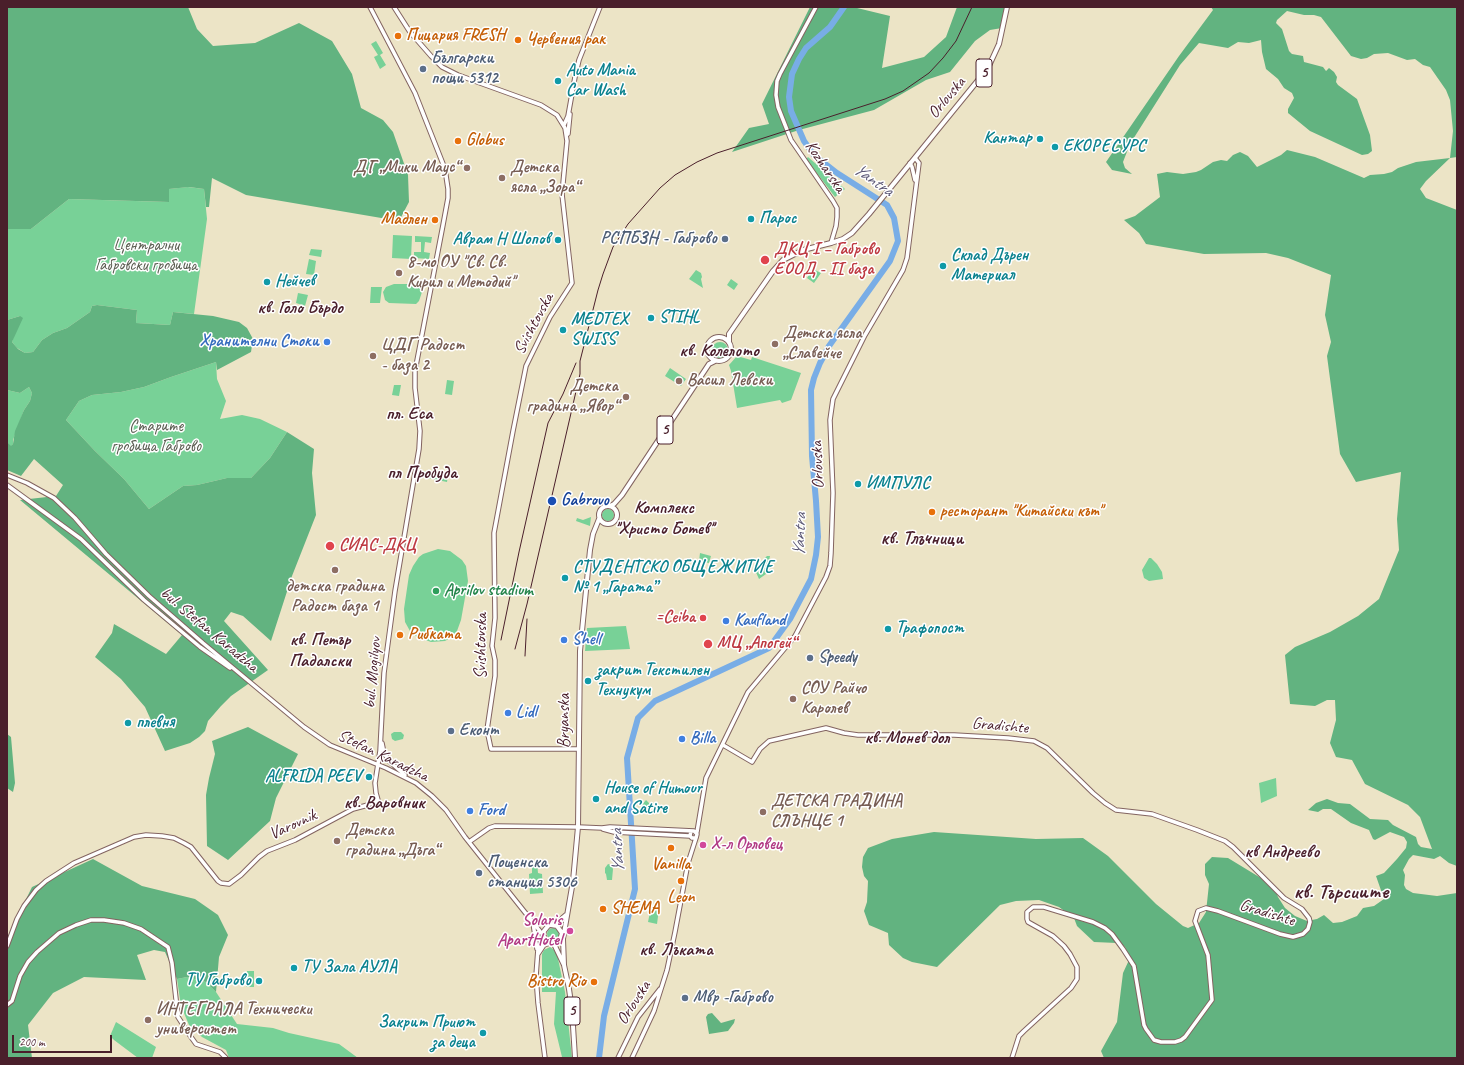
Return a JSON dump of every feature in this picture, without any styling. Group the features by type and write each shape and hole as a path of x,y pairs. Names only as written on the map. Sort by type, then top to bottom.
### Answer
{"main road":[{"name":"Orlovska","path":"910,163 988,68 1000,44 1007,7"},
{"name":"5","path":"599,520 599,513 601,509 605,506 614,504 622,495 709,364 715,361 723,361 729,356 731,349 729,334 773,271 783,260 803,250 830,244 847,236 869,214 910,163"},
{"path":"709,364 706,347 709,342 714,338 729,334"},
{"path":"720,337 729,342"},
{"path":"707,354 710,359 715,361"},
{"name":"5","path":"595,531 606,524 615,522 622,495"},
{"path":"610,506 617,512"},
{"path":"599,520 606,524"},
{"name":"Bryanska","path":"576,1058 572,1010 564,965 563,943 573,881 578,827 580,651 590,550 599,520"},
{"path":"544,936 549,926 558,922 567,914"},
{"path":"562,959 561,938 567,914"},
{"path":"549,926 557,926 562,933"},
{"name":"5","path":"544,936 552,943 562,959"},
{"path":"552,943 558,942 561,938"},
{"name":"Bryanska","path":"562,959 564,965"}],"street":[{"name":"bul. Mogilyov","path":"370,7 415,93 442,163 448,189 444,225 415,371 415,388 420,431 419,449 391,618 384,672 378,764 375,783 378,800"},
{"path":"394,7 410,32 442,67 458,75 541,105 553,112 564,125 568,116 575,77 580,60 600,7"},
{"name":"Kozharska","path":"816,7 777,81 776,95 778,108 791,140 835,204 837,216 830,244"},
{"path":"567,141 572,94"},
{"name":"Svishtovska","path":"564,125 567,141 562,194 572,283 550,317 526,366 494,533 495,618 492,646 495,660 495,676 487,730 492,749 578,748"},
{"name":"Orlovska","path":"618,1058 632,1029 661,987 670,956 693,844 693,834 697,827 706,778 748,692 795,636 826,577 830,566 833,493 830,420 833,399 865,335 903,270 907,258 919,163 915,158"},
{"name":"Orlovska","path":"910,163 916,181"},
{"name":"bul. Stefan Karadzha","path":"7,475 28,483 54,498 149,596 259,689"},
{"name":"bul. Stefan Karadzha","path":"7,485 69,529 144,600 194,642 259,689"},
{"path":"95,552 100,547"},
{"name":"Stefan Karadzha","path":"259,689 304,727 322,740 378,764 416,783 438,801 469,842 533,920 544,936"},
{"name":"Gradishte","path":"723,745 752,762 760,749 769,741 826,728 858,735 954,735 1008,738 1034,742 1047,748 1105,804 1116,810 1152,814 1225,841 1233,847 1284,898 1302,909 1309,918 1309,925 1306,932 1293,937 1280,934 1218,911 1206,908 1198,911 1195,921 1208,955 1213,996 1212,1000 1185,1037 1174,1042 1161,1042 1154,1040 1144,1025 1134,966 1112,934 1105,928 1093,922 1044,906 1033,907 1027,912 1028,922 1053,936 1064,946 1070,954 1076,967 1077,979 1071,988 1024,1031 1017,1041 1012,1058"},
{"path":"380,737 384,753 390,762 395,768 416,783"},
{"name":"Varovnik","path":"7,946 17,919 27,901 36,890 56,873 74,863 134,837 146,835 168,837 188,845 214,877 221,883 226,884 232,882 241,875 267,851 295,840 353,809 368,805 378,800"},
{"path":"469,842 489,828 495,826 602,828 610,832 617,830 643,829 693,834"},
{"path":"617,830 643,833 693,834"},
{"path":"7,1005 12,1001 20,976 28,962 37,952 59,934 76,925 91,920 117,922 141,929 168,947 172,963 178,1017 196,1044 219,1051 226,1058"},
{"path":"533,920 539,925 549,926"},
{"path":"533,920 538,949 536,976 537,997 545,1058"},
{"path":"538,949 544,936"},
{"path":"538,954 544,945 552,943"},
{"path":"632,1058 647,1026 661,987"},
{"path":"650,1001 656,1003"}],"green space":[{"path":"7,7 188,7 197,29 213,46 255,43 299,23 332,41 352,74 361,108 383,120 393,132 408,175 409,202 399,221 246,195 212,178 209,207 206,207 204,189 189,187 169,189 169,202 69,199 31,229 7,229"},
{"path":"810,7 853,7 890,16 882,68 924,57 946,37 957,7 1006,7 1002,28 990,30 975,41 950,72 926,80 874,110 799,130 732,152 749,128 769,124 762,104"},
{"path":"1211,7 1457,7 1457,157 1450,158 1453,131 1450,100 1446,90 1430,67 1423,65 1415,59 1407,60 1388,53 1374,54 1367,58 1361,59 1351,56 1321,17 1287,11 1277,20 1276,23 1282,29 1289,51 1292,54 1303,56 1304,62 1323,67 1326,71 1329,68 1337,77 1336,82 1338,85 1357,99 1370,135 1372,151 1368,154 1362,155 1310,131 1288,113 1288,109 1294,98 1292,93 1284,88 1278,79 1266,69 1261,40 1249,43 1238,42 1228,48 1199,43 1180,65 1130,144 1123,162 1125,168 1132,174 1112,170 1106,162 1179,56 1213,10"},
{"path":"376,41 383,53 380,55 386,65 380,69 374,57 378,55 371,44"},
{"path":"1287,150 1315,157 1364,178 1370,175 1392,172 1398,168 1416,162 1450,158 1426,181 1420,189 1426,198 1457,210 1457,866 1449,863 1440,856 1434,859 1413,855 1403,870 1405,875 1404,885 1406,889 1413,893 1437,896 1457,893 1457,1058 1104,1058 1101,1051 1117,1022 1123,973 1129,960 1125,947 1117,943 1094,942 1077,926 1074,918 1059,907 1039,900 1016,901 1000,905 937,967 912,962 903,958 889,945 888,933 869,925 864,911 867,902 868,881 864,876 862,867 863,857 868,848 892,839 934,832 1036,839 1083,838 1108,856 1156,904 1183,926 1188,928 1199,923 1206,912 1209,884 1205,875 1205,864 1212,857 1228,858 1274,886 1278,897 1285,908 1295,916 1307,921 1317,919 1324,915 1333,923 1342,922 1357,916 1363,908 1374,906 1384,899 1376,876 1384,873 1397,859 1406,848 1407,842 1404,837 1390,832 1375,840 1373,839 1369,830 1351,823 1331,809 1323,809 1318,812 1308,810 1316,803 1327,799 1338,803 1350,804 1370,819 1388,820 1393,825 1416,837 1418,844 1421,847 1432,849 1420,817 1408,805 1365,784 1352,760 1336,757 1330,743 1336,720 1335,700 1327,700 1315,706 1290,704 1285,655 1295,647 1330,632 1358,616 1379,599 1399,550 1397,519 1401,472 1356,482 1340,454 1327,356 1331,342 1325,315 1331,275 1288,258 1266,253 1204,254 1146,244 1139,233 1124,220 1135,216 1160,197 1157,174 1167,172 1183,174 1196,172 1213,162 1221,160 1227,161 1233,155 1240,152 1248,156 1257,167 1281,155"},
{"path":"808,157 845,189 835,197 806,159"},
{"name":"Централни Габровски гробища","path":"188,187 204,189 207,219 194,314 173,312 170,325 136,323 137,310 97,305 92,306 90,312 67,328 53,333 42,340 33,352 25,353 17,348 12,342 20,316 7,320 7,229 31,229 69,199 168,202 169,189"},
{"path":"393,235 412,236 411,259 392,258"},
{"path":"415,236 432,237 431,243 425,242 424,252 430,253 429,259 414,258 414,252 421,252 421,242 415,242"},
{"path":"311,249 322,250 321,257 309,255"},
{"path":"309,259 316,261 314,275 306,274"},
{"path":"813,269 821,273 814,283 807,278"},
{"path":"696,270 701,273 703,288 689,279"},
{"path":"731,279 738,284 734,290 727,285"},
{"path":"394,284 413,284 420,287 422,292 419,301 416,304 389,303 385,300 383,292 386,287"},
{"path":"371,287 382,287 380,303 370,303"},
{"path":"298,293 308,295 305,306 296,303"},
{"path":"97,305 137,310 136,323 170,325 173,312 213,316 239,322 247,328 253,339 251,352 217,370 216,362 144,387 121,392 92,395 79,401 66,420 124,479 149,509 183,486 197,485 227,478 251,478 270,458 287,432 314,449 312,473 316,515 292,576 271,641 243,616 231,612 224,621 268,670 231,696 208,721 205,731 199,737 190,743 165,751 145,707 121,679 95,657 112,633 114,624 166,654 182,635 20,500 56,496 63,485 34,459 21,476 7,470 7,442 11,446 13,444 15,431 24,410 30,401 32,393 29,387 20,393 7,390 7,320 20,316 23,318 12,342 18,349 25,353 33,352 42,340 53,333 67,328 90,312 92,306"},
{"path":"720,342 726,344 728,350 726,356 720,358 714,356 712,350 714,344"},
{"path":"737,356 751,360 752,357 801,373 791,400 782,403 780,400 737,408 729,365"},
{"name":"Старите гробища Габрово","path":"216,362 217,379 226,401 220,419 242,415 260,419 287,432 270,458 251,478 227,478 197,485 183,486 149,509 124,479 66,420 79,401 92,395 121,392 144,387"},
{"path":"670,368 686,379 681,386 665,376"},
{"path":"447,380 454,381 452,395 445,394"},
{"path":"394,385 401,385 399,396 392,395"},
{"path":"29,387 32,393 30,401 24,410 11,447 7,442 7,390 20,393"},
{"path":"424,471 448,475 447,482 423,477"},
{"path":"608,509 612,511 614,515 612,519 608,521 604,519 602,515 604,511"},
{"path":"591,517 590,526 576,521 577,518 583,520"},
{"name":"Aprilov stadium","path":"438,549 450,551 462,560 466,566 468,581 461,620 457,631 452,637 445,641 431,642 417,637 410,631 405,622 404,609 409,575 413,566 423,554"},
{"path":"700,553 711,556 709,563 699,561"},
{"path":"767,556 770,556 766,574 759,579 754,568"},
{"path":"1149,558 1157,564 1162,572 1163,579 1149,581 1144,578 1142,570"},
{"path":"626,626 630,649 585,651 587,628"},
{"path":"248,727 298,754 276,798 270,821 228,860 207,846 206,795 215,754 212,741"},
{"path":"394,732 401,732 404,735 403,739 395,741 392,739 391,734"},
{"path":"7,734 11,737 15,783 13,792 7,788"},
{"path":"1276,778 1277,796 1261,803 1259,783"},
{"path":"646,800 652,806 647,812 642,805"},
{"path":"93,859 142,886 195,899 218,915 228,935 219,957 216,992 206,982 187,977 177,979 165,952 154,950 137,955 146,980 84,977 53,993 28,1025 32,1058 7,1058 7,938 32,887"},
{"path":"532,863 537,863 538,873 542,874 543,893 530,894 529,874 532,873"},
{"path":"608,864 611,865 613,869 612,880 607,880 605,873 605,868"},
{"path":"651,907 659,909 657,924 648,922"},
{"path":"555,928 558,929 558,939 551,940 548,939 547,932 548,929"},
{"path":"550,947 557,954 565,992 572,1058 562,1057 554,1024 556,992 542,992 542,954 544,950"},
{"path":"247,971 254,971 254,987 246,987"},
{"path":"187,977 206,982 216,992 237,1024 273,1028 339,1044 358,1058 229,1058 226,1050 202,1037 189,1025 181,1006 177,979"},
{"path":"712,1013 721,1023 735,1019 734,1023 728,1031 709,1034 706,1017 708,1014"},
{"path":"116,1022 156,1047 152,1058 138,1058 110,1036"}],"waterway":[{"name":"Yantra","path":"599,1058 604,1016 635,889 627,758 638,718 655,701 769,648 790,619 811,579 818,537 812,456 811,390 814,378 829,346 890,261 898,241 894,218 887,205 837,173 814,155 804,141 791,111 789,97 792,74 799,59 806,48 830,27 844,7"}],"railway":[{"path":"515,649 527,604 580,374 580,361 598,290 613,247 628,224 660,188 675,175 697,162 717,153 885,99 903,91 929,73 943,58 956,41 972,7"},
{"path":"501,640 548,423 563,394 576,363"},
{"path":"525,656 527,619"}],"place":[{"name":"Пицария FRESH","path":"398,36"},
{"name":"Червения рак","path":"518,40"},
{"name":"Български пощи 5312","path":"423,69"},
{"name":"Auto Mania Car Wash","path":"558,81"},
{"name":"Кантар","path":"1040,139"},
{"name":"Globus","path":"458,141"},
{"name":"ЕКОРЕСУРС","path":"1055,147"},
{"name":"ДГ „Мики Маус“","path":"467,168"},
{"name":"Детска ясла „Зора“","path":"502,178"},
{"name":"Парос","path":"751,219"},
{"name":"Мадлен","path":"435,220"},
{"name":"РСПБЗН - Габрово","path":"725,239"},
{"name":"Аврам Н Шопов","path":"558,240"},
{"name":"ДКЦ І – Габрово ЕООД - II база","path":"765,260"},
{"name":"Склад Дърен Материал","path":"943,266"},
{"name":"8-мо ОУ \"Св. Св. Кирил и Методий\"","path":"399,273"},
{"name":"Нейчев","path":"267,282"},
{"name":"STIHL","path":"651,318"},
{"name":"MEDTEX SWISS","path":"563,330"},
{"name":"Хранителни Стоки","path":"327,342"},
{"name":"Детска ясла „Славейче","path":"775,344"},
{"name":"ЦДГ Радост - база 2","path":"373,356"},
{"name":"Васил Левски","path":"679,381"},
{"name":"Детска градина „Явор“","path":"626,397"},
{"name":"ИМПУЛС","path":"858,484"},
{"name":"Gabrovo","path":"552,501"},
{"name":"ресторант \"Китайски кът\"","path":"932,512"},
{"name":"СИАС-ДКЦ","path":"330,546"},
{"name":"детска градина Радост база 1","path":"335,570"},
{"name":"СТУДЕНТСКО ОБЩЕЖИТИЕ № 1 „Гарата”","path":"565,578"},
{"name":"Aprilov stadium","path":"436,591"},
{"name":"=Ceiba","path":"703,618"},
{"name":"Kaufland","path":"726,621"},
{"name":"Трафопост","path":"888,629"},
{"name":"Рибката","path":"400,635"},
{"name":"Shell","path":"564,640"},
{"name":"МЦ „Апогей“","path":"708,644"},
{"name":"Speedy","path":"810,658"},
{"name":"закрит Текстилен Технукум","path":"588,681"},
{"name":"СОУ Райчо Каролев","path":"793,699"},
{"name":"Lidl","path":"508,713"},
{"name":"плевня","path":"128,723"},
{"name":"Еконт","path":"451,731"},
{"name":"Billa","path":"682,739"},
{"name":"ALFRIDA PEEV","path":"369,777"},
{"name":"House of Humour and Satire","path":"596,799"},
{"name":"Ford","path":"470,811"},
{"name":"ДЕТСКА ГРАДИНА СЛЪНЦЕ 1","path":"763,812"},
{"name":"Детска градина „Дъга“","path":"337,841"},
{"name":"Х-л Орловец","path":"703,845"},
{"name":"Vanilla","path":"671,848"},
{"name":"Пощенска станция 5306","path":"479,873"},
{"name":"Leon","path":"681,881"},
{"name":"SHEMA","path":"603,909"},
{"name":"Solaris ApartHotel","path":"570,931"},
{"name":"ТУ Зала АУЛА","path":"294,968"},
{"name":"ТУ Габрово","path":"259,981"},
{"name":"Bistro Rio","path":"594,982"},
{"name":"Мвр -Габрово","path":"685,998"},
{"name":"ИНТЕГРАЛА Технически университет","path":"148,1020"},
{"name":"Закрит Приют за деца","path":"483,1033"}],"district":[{"name":"кв. Голо Бърдо","path":"300,308"},
{"name":"кв. Колелото","path":"719,351"},
{"name":"пл. Еса","path":"409,414"},
{"name":"пл Пробуда","path":"422,473"},
{"name":"Комплекс ''Христо Ботев''","path":"664,518"},
{"name":"кв. Тлъчници","path":"922,539"},
{"name":"кв. Петър Падалски","path":"320,650"},
{"name":"кв. Монев дол","path":"907,738"},
{"name":"кв. Варовник","path":"384,803"},
{"name":"кв Андреево","path":"1282,852"},
{"name":"кв. Търсиите","path":"1341,892"},
{"name":"кв. Лъката","path":"676,950"}]}
